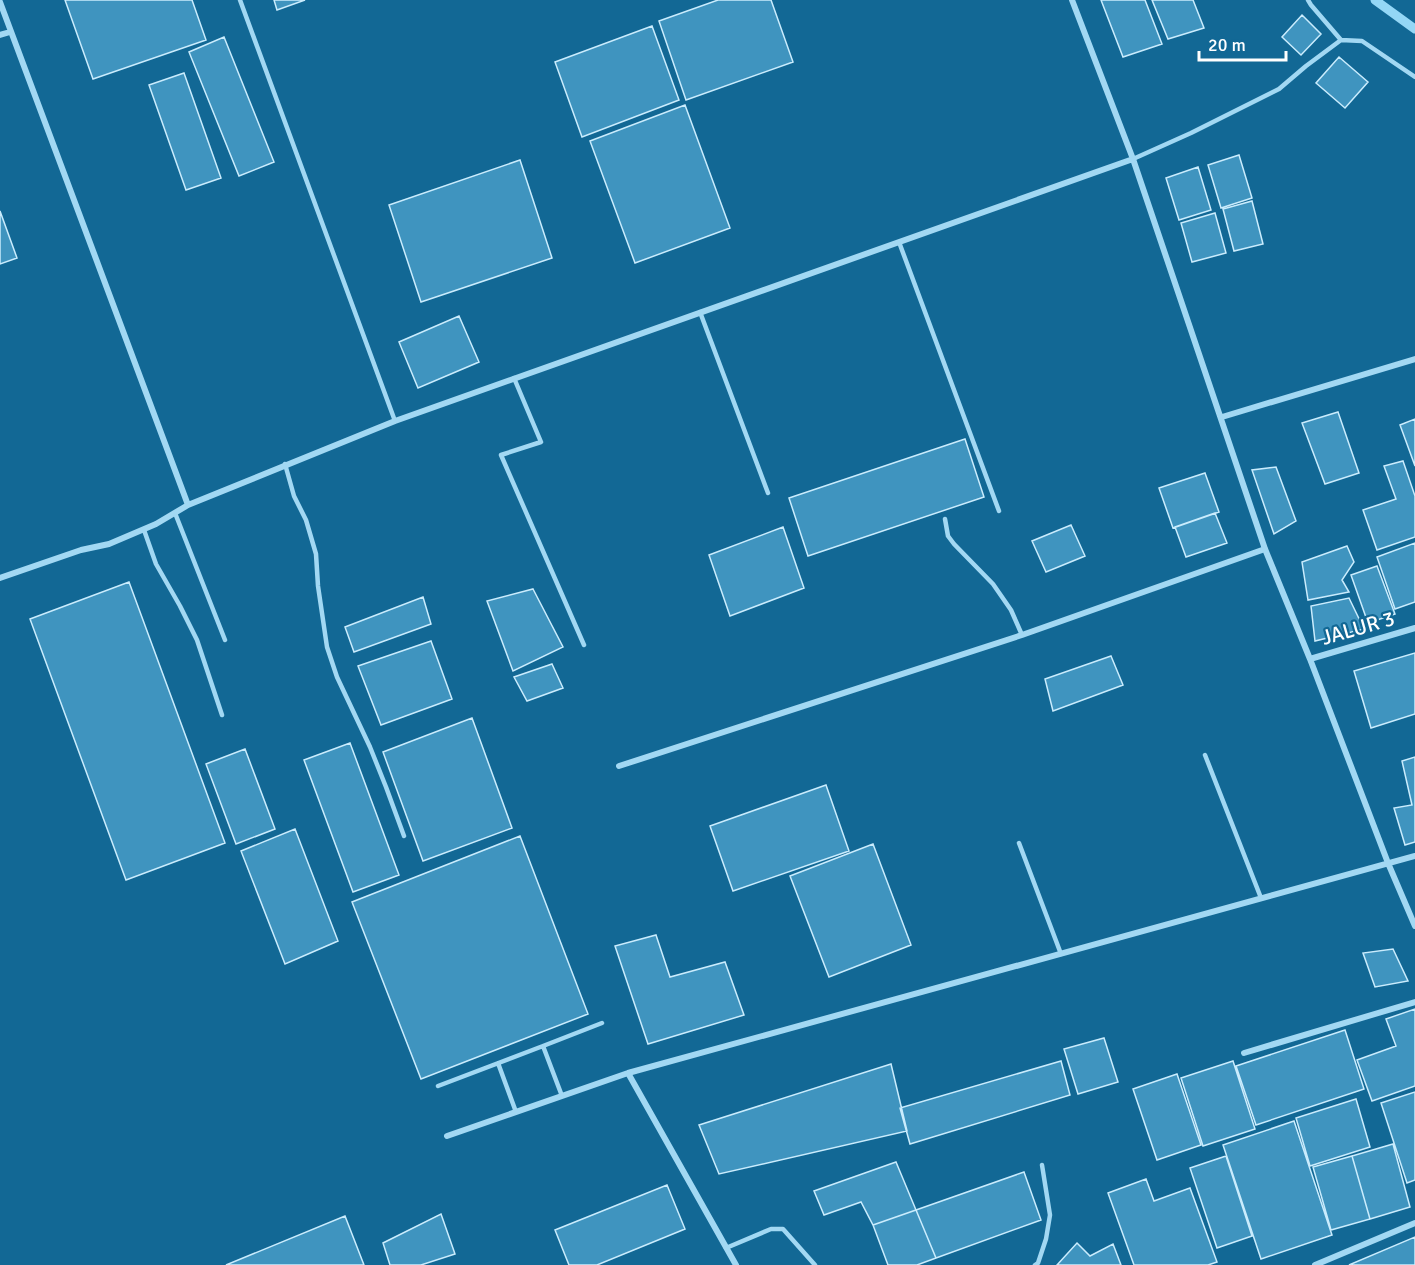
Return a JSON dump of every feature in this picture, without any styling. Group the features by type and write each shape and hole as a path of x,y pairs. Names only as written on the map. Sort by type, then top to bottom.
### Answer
{"street":[{"path":"1072,0 1133,159 1265,549 1415,926"},
{"path":"0,2 188,505"},
{"path":"0,35 10,32"},
{"path":"0,578 81,550 109,544 144,530 188,505 395,420 1133,159"},
{"path":"1222,417 1415,359"},
{"path":"619,766 1022,635 1265,549"},
{"name":"JALUR 3","path":"1310,659 1415,628"},
{"path":"447,1136 628,1073 1415,856"},
{"path":"1244,1053 1415,1002"},
{"path":"628,1073 735,1263 726,1265"},
{"path":"1315,1265 1415,1223"}],"lane":[{"path":"240,0 395,420"},
{"path":"1308,0 1341,40"},
{"path":"1133,159 1279,89 1341,40 1362,41 1415,77"},
{"path":"899,242 999,511"},
{"path":"700,312 768,493"},
{"path":"514,378 541,442 501,455 584,645"},
{"path":"285,464 294,496 306,520 316,555 322,619 330,657 370,747 404,836"},
{"path":"175,513 225,640"},
{"path":"945,519 948,536 993,584 1011,610 1022,635"},
{"path":"144,530 156,564 197,639 222,715"},
{"path":"1205,754 1261,898"},
{"path":"1019,843 1061,954"},
{"path":"438,1086 602,1023"},
{"path":"543,1046 562,1096"},
{"path":"498,1063 516,1112"},
{"path":"1035,1265 1038,1263 1046,1239 1050,1215 1042,1165"},
{"path":"726,1248 771,1229 783,1229 815,1265"}],"building":[{"path":"65,0 192,0 206,40 93,79"},
{"path":"274,0 305,0 277,10"},
{"path":"718,0 771,0 793,62 686,100 659,21"},
{"path":"1101,0 1145,0 1162,44 1123,57"},
{"path":"1152,0 1193,0 1204,28 1168,39"},
{"path":"1302,15 1321,34 1301,55 1282,37"},
{"path":"652,26 679,100 582,137 555,62"},
{"path":"224,37 274,162 239,176 189,52"},
{"path":"1339,57 1368,82 1345,108 1316,83"},
{"path":"184,73 221,178 186,190 149,85"},
{"path":"685,105 730,228 635,263 590,141"},
{"path":"1239,155 1252,198 1221,208 1208,165"},
{"path":"520,160 552,258 421,302 389,205"},
{"path":"1198,167 1211,210 1179,220 1166,178"},
{"path":"1252,201 1263,244 1234,251 1223,209"},
{"path":"0,211 17,258 0,264"},
{"path":"1215,213 1226,253 1192,262 1181,223"},
{"path":"459,316 479,362 418,388 399,342"},
{"path":"1338,412 1359,473 1325,484 1302,423"},
{"path":"1415,419 1415,466 1400,425"},
{"path":"965,439 984,497 808,556 789,498"},
{"path":"1403,461 1415,496 1415,537 1377,550 1363,510 1396,499 1384,466"},
{"path":"1276,467 1296,521 1274,534 1252,470"},
{"path":"1205,473 1219,512 1173,528 1159,488"},
{"path":"1215,513 1227,543 1186,557 1175,527"},
{"path":"1071,525 1085,556 1046,572 1032,541"},
{"path":"783,527 804,588 730,616 709,555"},
{"path":"1415,543 1415,602 1395,609 1377,557"},
{"path":"1347,546 1354,562 1342,580 1349,592 1308,600 1302,562"},
{"path":"1377,566 1395,614 1368,623 1351,575"},
{"path":"129,582 225,843 126,880 30,619"},
{"path":"533,589 563,647 513,671 487,601"},
{"path":"423,597 431,624 354,652 345,627"},
{"path":"1349,598 1364,629 1315,641 1311,606"},
{"path":"431,641 452,699 381,725 358,666"},
{"path":"1415,653 1415,714 1371,728 1354,671"},
{"path":"1111,656 1123,685 1053,711 1045,679"},
{"path":"552,664 563,688 527,701 514,677"},
{"path":"472,718 512,828 423,861 383,752"},
{"path":"350,743 399,875 353,892 304,760"},
{"path":"245,749 275,829 236,844 206,764"},
{"path":"1415,757 1415,842 1405,845 1394,808 1412,805 1402,761"},
{"path":"826,785 849,851 733,891 710,826"},
{"path":"295,829 338,941 285,964 241,851"},
{"path":"520,836 588,1014 421,1079 352,902"},
{"path":"873,844 911,945 829,977 790,876"},
{"path":"656,935 670,977 725,962 744,1015 648,1044 615,946"},
{"path":"1393,949 1408,981 1375,987 1363,953"},
{"path":"1415,1009 1415,1086 1372,1101 1357,1060 1396,1046 1386,1019"},
{"path":"1345,1030 1364,1089 1256,1125 1236,1066"},
{"path":"1104,1038 1118,1082 1078,1094 1064,1049"},
{"path":"1061,1061 1070,1095 910,1144 900,1108"},
{"path":"1233,1061 1255,1129 1203,1146 1181,1078"},
{"path":"891,1064 907,1131 719,1174 699,1125"},
{"path":"1177,1074 1201,1145 1157,1160 1133,1089"},
{"path":"1415,1092 1415,1180 1407,1183 1381,1103"},
{"path":"1356,1099 1370,1147 1310,1166 1296,1118"},
{"path":"1294,1121 1332,1235 1261,1259 1223,1145"},
{"path":"1393,1144 1410,1207 1370,1219 1352,1156"},
{"path":"1226,1156 1252,1236 1217,1248 1190,1168"},
{"path":"1352,1156 1370,1219 1331,1230 1313,1167"},
{"path":"896,1162 916,1210 873,1225 861,1202 824,1215 814,1191"},
{"path":"1024,1172 1041,1220 936,1258 916,1210"},
{"path":"1146,1179 1154,1201 1190,1188 1217,1262 1208,1265 1134,1265 1108,1193"},
{"path":"667,1185 685,1229 597,1265 569,1265 555,1230"},
{"path":"916,1210 936,1258 917,1265 888,1265 873,1225"},
{"path":"441,1214 455,1254 421,1265 390,1265 383,1243"},
{"path":"345,1216 364,1265 226,1265"},
{"path":"1415,1237 1415,1265 1349,1265"},
{"path":"1077,1243 1090,1256 1113,1244 1121,1265 1057,1265"}],"waterway":[{"path":"1375,0 1415,29"}]}
